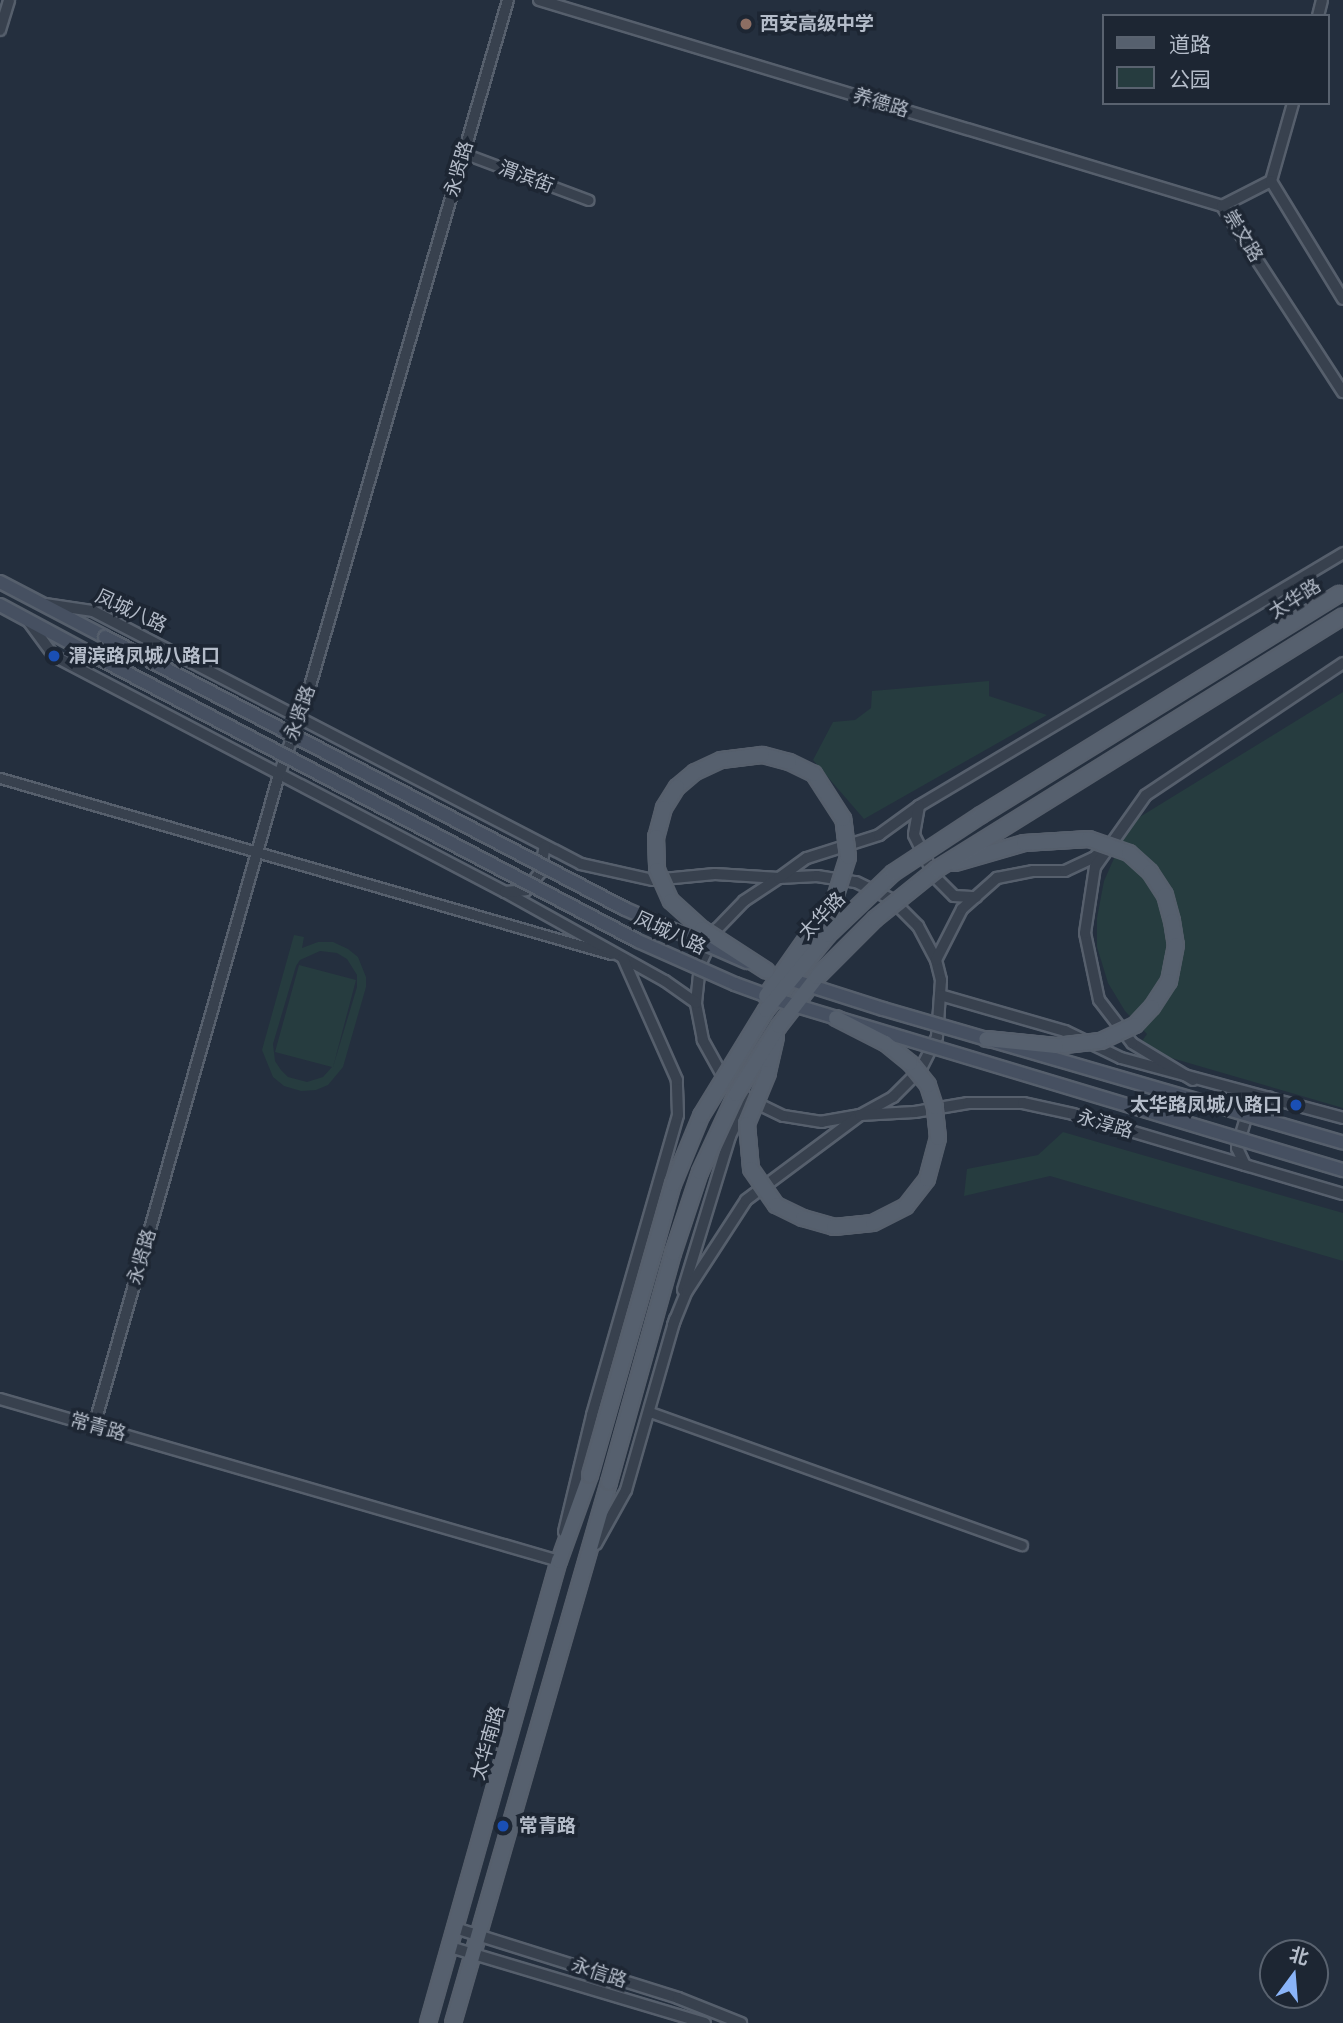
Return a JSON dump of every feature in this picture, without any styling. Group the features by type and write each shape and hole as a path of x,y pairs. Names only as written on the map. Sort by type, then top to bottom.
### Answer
{"main road":[{"name":"凤城八路","path":"0,582 625,909 767,971 986,1039 1343,1143"},
{"name":"太华路","path":"590,1475 673,1184 701,1116 766,1010 828,935 893,873 981,815 1341,593"},
{"name":"凤城八路","path":"0,605 638,941 735,984 1343,1170"},
{"name":"太华路","path":"582,1568 673,1253 700,1172 736,1094 779,1026 817,977 875,919 937,869 1343,616"},
{"path":"744,1043 756,1009 835,898 848,857 843,818 814,774 789,762 762,755 721,760 695,772 677,787 664,808 656,837 657,870 671,901 702,929 767,971"},
{"path":"937,869 1024,843 1089,839 1129,853 1150,872 1165,895 1176,945 1169,981 1152,1007 1135,1024 1100,1041 1056,1046 986,1039"},
{"path":"779,1026 768,1073 747,1124 751,1169 776,1205 803,1218 834,1227 873,1223 906,1206 927,1179 938,1138 935,1107 928,1085 910,1063 885,1043 836,1017"},
{"name":"太华南路","path":"428,2023 559,1561 590,1475"},
{"path":"453,2023 582,1568"}],"street":[{"path":"0,30 9,0"},
{"name":"永贤路","path":"94,1426 279,775 508,0"},
{"name":"养德路","path":"539,0 1222,206"},
{"path":"1292,105 1271,181 1343,299"},
{"name":"渭滨街","path":"463,153 589,201"},
{"name":"崇文路","path":"1271,181 1222,206 1343,392"},
{"path":"860,1115 822,1122 783,1116 748,1099 721,1073 703,1040 696,1003 700,965 717,929 744,901 807,859 879,835 919,806 1343,553"},
{"name":"凤城八路","path":"42,603 93,611 581,864 653,880 716,874 779,878"},
{"name":"凤城八路","path":"28,620 54,656 505,892 665,981 696,1003"},
{"path":"1193,1080 1132,1043 1099,1000 1085,933 1096,867 1146,795 1343,663"},
{"path":"0,778 623,958 677,1080 678,1115 592,1415 570,1498 559,1561"},
{"path":"919,806 914,835 935,877 954,896 976,897"},
{"path":"936,960 962,909 997,878 1033,871 1065,871 1095,857 1123,828"},
{"path":"505,892 526,890 540,873 545,846"},
{"path":"673,1325 687,1291 746,1200 860,1115 894,1097 920,1070 936,1037 940,995 936,960 918,926 891,899 856,882 817,876 779,878"},
{"path":"940,995 1065,1031 1121,1058 1193,1080 1269,1097 1343,1118"},
{"path":"1245,1165 1237,1148 1250,1104 1269,1097"},
{"path":"582,1568 626,1490 730,1136 748,1099"},
{"name":"永淳路","path":"860,1115 915,1112 968,1103 1023,1103 1073,1114 1343,1194"},
{"name":"常青路","path":"0,1399 559,1561"},
{"path":"650,1412 1022,1545"},
{"name":"永信路","path":"455,1928 678,1998 741,2023"},
{"name":"永信路","path":"450,1947 705,2023"}],"green space":[{"path":"989,681 989,696 1047,715 864,819 813,760 833,722 855,720 871,708 872,691"},
{"path":"1343,692 1343,1108 1137,1048 1147,1034 1125,1011 1108,983 1097,947 1097,918 1104,881 1119,847 1117,845 1130,823"},
{"path":"294,935 304,937 302,948 318,942 333,942 358,957 366,977 366,987 343,1067 328,1085 316,1090 301,1091 284,1086 273,1077 262,1050","holes":["320,951 337,953 347,959 357,975 357,987 333,1067 356,980 299,965 275,1052 332,1067 323,1077 307,1082 288,1077 275,1061 273,1044 296,966 300,960"]},
{"path":"1063,1132 1343,1213 1343,1261 1050,1176 964,1196 967,1169 1038,1155"}],"place":[{"name":"西安高级中学","path":"746,24"},
{"name":"渭滨路凤城八路口","path":"54,656"},
{"name":"太华路凤城八路口","path":"1296,1105"},
{"name":"常青路","path":"503,1826"}]}
